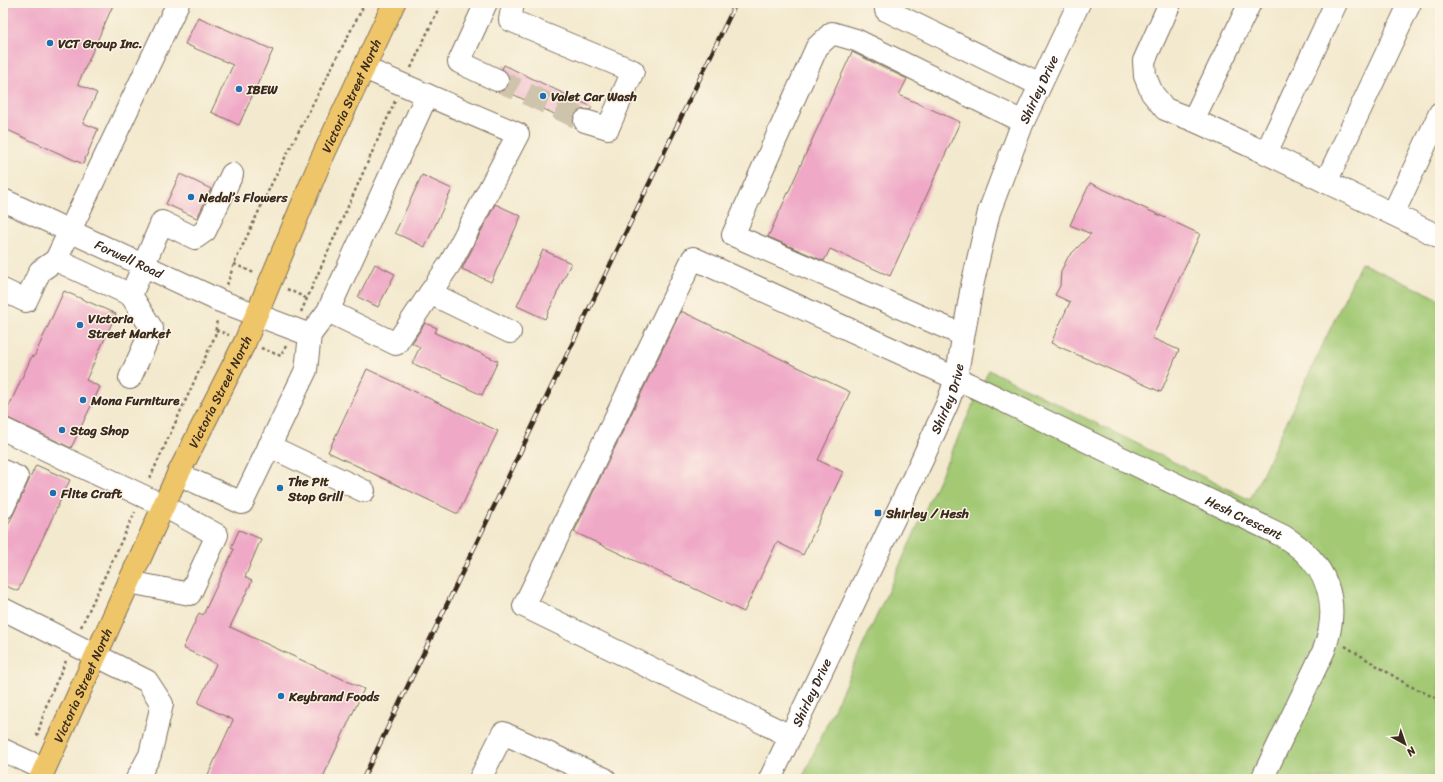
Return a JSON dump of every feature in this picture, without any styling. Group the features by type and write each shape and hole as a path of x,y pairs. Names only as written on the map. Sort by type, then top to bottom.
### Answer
{"main road":[{"name":"Victoria Street North","path":"37,770 96,654 178,474 245,342 321,160 394,3"}],"street":[{"path":"3,290 26,301 40,271 56,260 178,3"},
{"path":"486,3 459,62 497,80"},
{"path":"513,3 510,20 633,71 608,128 585,121"},
{"name":"Shirley Drive","path":"770,779 922,460 948,402 956,379 972,286 989,212 1023,122 1079,3"},
{"path":"1170,3 1144,61 1145,76 1152,93 1165,109 1193,120 1326,182 1440,238"},
{"path":"1193,120 1250,3"},
{"path":"1266,154 1336,3"},
{"path":"1326,182 1410,3"},
{"path":"886,10 1040,85"},
{"path":"963,335 733,235 817,47 832,33 856,40 1023,122"},
{"path":"328,311 396,344 451,262 518,134 364,68"},
{"path":"178,474 242,503 306,370 310,335 328,311 427,95"},
{"path":"1393,214 1440,113"},
{"path":"131,295 162,222 195,238 205,231 232,174"},
{"name":"Forwell Road","path":"3,200 220,301 310,335"},
{"name":"Hesh Crescent","path":"790,736 524,606 693,258 978,388 1276,532 1308,553 1317,565 1329,592 1332,614 1329,636 1324,650 1262,779"},
{"path":"56,260 131,295 152,329 130,378"},
{"path":"430,293 510,332"},
{"path":"3,429 142,495 217,535 190,594 129,582"},
{"path":"269,446 364,491"},
{"path":"3,471 17,477 3,508"},
{"path":"3,609 148,681 162,704 150,755 136,779"},
{"path":"480,779 504,733 605,779"},
{"path":"3,750 37,770"}],"path":[{"path":"229,281 234,264 272,183 365,3"},
{"path":"409,71 441,3"},
{"path":"304,307 397,97"},
{"path":"234,264 245,269"},
{"path":"297,294 308,299"},
{"name":"Victoria Street North","path":"37,770 48,700 215,336 216,316"},
{"path":"216,330 224,333"},
{"path":"270,352 281,356 286,348"},
{"path":"1329,636 1408,685 1440,700"}],"green space":[{"path":"1361,263 1440,299 1440,779 802,779 989,370 1250,500"}],"building":[{"name":"VCT Group Inc.","path":"3,3 114,3 78,84 97,93 83,123 98,129 83,164 3,128"},
{"name":"IBEW","path":"198,17 273,50 239,125 211,112 233,65 185,44"},
{"path":"852,52 907,79 899,95 960,122 890,276 830,249 824,261 768,237"},
{"name":"Valet Car Wash","path":"504,65 592,107 590,110 583,109 577,112 573,117 573,123 504,90 508,86 509,79 507,73 502,69"},
{"name":"Nedal’s Flowers","path":"180,174 211,189 197,218 166,204"},
{"path":"422,175 452,189 425,247 395,233"},
{"path":"1090,183 1200,234 1152,338 1179,350 1161,392 1051,343 1070,302 1055,295 1060,286 1061,271 1068,257 1091,234 1070,225"},
{"path":"495,204 521,216 491,282 462,269"},
{"path":"543,250 571,263 545,319 517,306"},
{"path":"375,264 395,274 378,307 358,297"},
{"path":"64,291 116,314 86,380 100,387 71,448 4,417 32,356 34,357"},
{"path":"681,311 850,392 818,460 843,472 803,555 777,542 744,612 574,532"},
{"path":"425,323 437,328 435,333 498,361 482,395 412,363 420,347 412,343"},
{"path":"367,369 498,431 458,514 328,452"},
{"path":"36,465 70,480 18,591 3,585 3,535"},
{"name":"Keybrand Foods","path":"239,530 261,539 245,577 252,581 230,627 364,689 322,779 206,779 233,720 198,703 216,664 183,648 199,613 203,615 234,549 231,548"}],"tunnel":[{"path":"497,80 585,121"}],"railway":[{"path":"363,779 736,3"}],"place":[{"name":"VCT Group Inc.","path":"50,43"},
{"name":"IBEW","path":"239,89"},
{"name":"Valet Car Wash","path":"543,96"},
{"name":"Nedal’s Flowers","path":"191,197"},
{"name":"Victoria Street Market","path":"80,325"},
{"name":"Mona Furniture","path":"83,400"},
{"name":"Stag Shop","path":"62,430"},
{"name":"The Pit Stop Grill","path":"280,488"},
{"name":"Flite Craft","path":"53,493"},
{"name":"Shirley / Hesh","path":"878,513"},
{"name":"Keybrand Foods","path":"281,696"}]}
